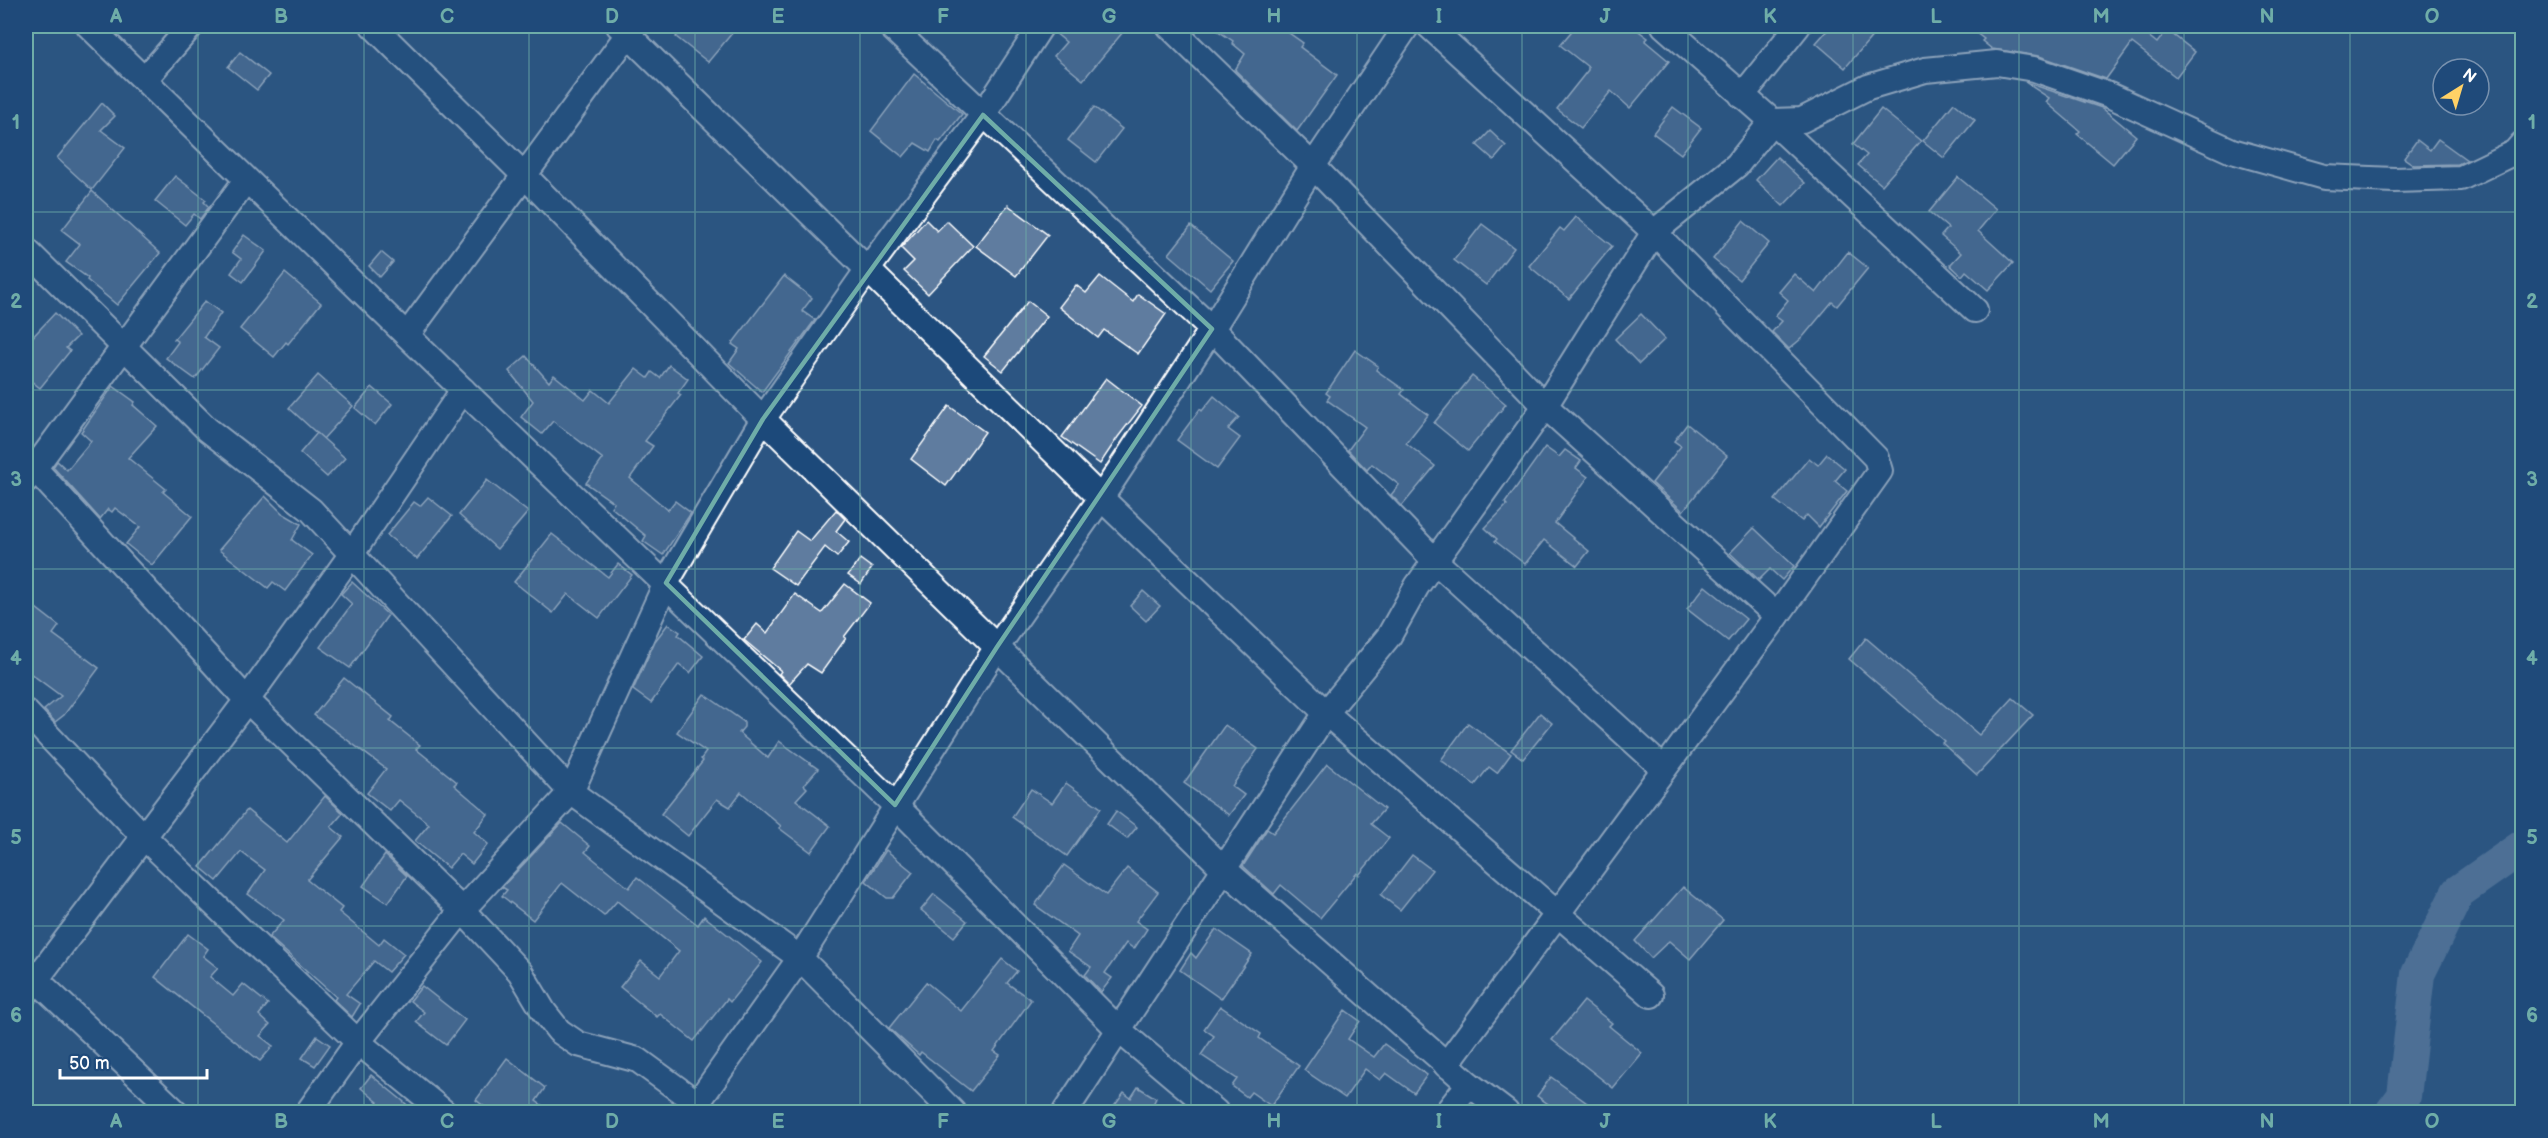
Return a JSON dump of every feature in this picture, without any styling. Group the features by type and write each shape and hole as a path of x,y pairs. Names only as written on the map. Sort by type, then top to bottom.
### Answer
{"street":[{"path":"89,26 463,390 895,805 1120,1031 1216,1113"},
{"path":"145,79 191,26"},
{"path":"373,26 763,419 1224,869 1446,1065 1506,1113"},
{"path":"890,26 1212,329 1435,561 1664,769"},
{"path":"308,1113 358,1042 462,910 571,792 666,583 763,419 868,269 983,115 1041,26"},
{"path":"1169,26 1312,166 1545,406 1777,616"},
{"path":"246,180 124,346 28,469 247,700 462,910 520,972 544,1012 559,1031 578,1044 638,1060 694,1108 800,958 997,647 1101,498 1212,329 1312,166 1407,26"},
{"path":"1429,26 1654,232 1876,458 1880,471 1777,616 1446,1065"},
{"path":"1664,26 1772,121 1975,310"},
{"path":"1742,96 1798,26"},
{"path":"407,335 524,176 627,28 1101,498 1326,713 1651,995"},
{"path":"1065,1113 1326,713 1389,636 1417,586 1545,406 1654,232 1737,165 1772,121 1802,120 1868,87 1925,70 1997,63 2034,69 2109,95 2232,151 2324,177 2394,180 2461,178 2515,152 2523,144"},
{"path":"26,250 207,429 311,510 571,792 800,958 952,1113"},
{"path":"176,1113 29,981 144,837 247,700 351,555 463,390"},
{"path":"26,712 144,837 358,1042 444,1113"},
{"path":"1447,1113 1468,1084"}],"highlighted area":[{"path":"983,115 1212,329 997,647 895,805 666,583 763,419"}],"building":[{"path":"685,26 738,26 708,62 676,37"},
{"path":"1055,26 1128,26 1083,80 1054,56 1066,42 1054,32"},
{"path":"1211,26 1279,26 1303,43 1300,47 1337,75 1297,131 1235,70 1245,54 1232,43 1233,41"},
{"path":"1576,26 1632,26 1648,38 1645,41 1669,61 1630,108 1611,91 1581,128 1557,109 1588,70 1588,67 1560,45"},
{"path":"1831,26 1881,26 1845,68 1816,43"},
{"path":"1967,26 2136,26 2157,43 2167,30 2195,52 2176,77 2132,43 2106,79 2039,56 1992,49 1982,41 1984,39"},
{"path":"240,52 269,75 257,90 228,67"},
{"path":"914,74 962,114 940,142 937,140 930,152 915,143 903,157 871,131"},
{"path":"2025,82 2102,108 2136,136 2113,164 2077,134 2080,131 2046,102 2049,98"},
{"path":"102,103 115,116 101,130 125,148 92,190 57,158"},
{"path":"1954,103 1975,120 1944,158 1923,141"},
{"path":"1094,107 1122,129 1096,162 1068,140"},
{"path":"1673,107 1701,128 1681,154 1653,133"},
{"path":"1881,109 1921,141 1882,185 1858,165 1867,155 1853,144"},
{"path":"1490,131 1506,146 1494,160 1477,145"},
{"path":"2438,139 2467,160 2458,164 2414,165 2404,158 2417,140 2430,150"},
{"path":"1777,157 1805,183 1783,206 1756,180"},
{"path":"175,176 206,200 204,202 209,207 200,219 194,214 185,225 155,201"},
{"path":"1958,177 1996,209 1978,231 2013,263 1988,290 1966,271 1962,276 1950,265 1961,253 1941,236 1948,228 1929,212"},
{"path":"92,191 160,253 117,305 87,280 88,278 66,262 80,244 62,230"},
{"path":"1008,205 1048,235 1016,276 976,246"},
{"path":"1576,217 1612,246 1569,299 1529,266 1560,228 1564,231"},
{"path":"926,220 937,231 947,221 973,246 928,294 904,271 914,261 901,248"},
{"path":"1743,221 1769,243 1739,280 1713,259"},
{"path":"1482,224 1514,248 1486,285 1454,260"},
{"path":"1191,226 1233,261 1210,289 1169,254"},
{"path":"244,235 266,251 243,282 231,273 241,259 232,252"},
{"path":"381,252 393,262 380,277 369,266"},
{"path":"1848,252 1868,268 1837,306 1832,302 1802,338 1789,349 1772,332 1782,321 1775,316 1788,300 1779,292 1794,274 1816,293"},
{"path":"285,273 321,303 288,344 286,342 274,357 240,329"},
{"path":"784,276 812,298 802,311 815,320 762,392 729,363 739,349 732,344"},
{"path":"1100,276 1133,302 1138,294 1166,314 1138,354 1104,330 1098,338 1059,307 1076,285 1086,293"},
{"path":"205,301 221,313 204,337 219,348 195,379 166,358 178,342 174,339"},
{"path":"1028,301 1047,316 1003,371 984,356"},
{"path":"55,313 78,336 66,348 70,351 40,388 26,377 26,344"},
{"path":"1641,314 1665,339 1639,364 1615,339"},
{"path":"1355,350 1378,366 1376,370 1404,390 1401,394 1428,415 1406,443 1435,466 1402,506 1391,495 1399,485 1372,464 1367,470 1348,450 1365,427 1327,400 1330,396 1326,393"},
{"path":"526,356 549,382 554,375 585,400 593,390 609,403 636,369 648,378 652,372 660,378 669,365 688,379 678,393 681,395 645,441 653,446 630,478 668,510 675,501 691,513 663,555 643,541 646,536 611,507 614,503 586,483 603,459 553,421 542,434 521,417 533,401 509,371"},
{"path":"318,375 353,406 323,439 289,408"},
{"path":"1472,376 1506,404 1468,451 1434,423"},
{"path":"1106,378 1142,406 1100,464 1062,437"},
{"path":"113,386 135,402 133,405 157,426 128,458 166,489 163,492 192,516 152,565 126,544 140,527 115,508 112,512 108,509 100,519 53,467 57,461 67,470 91,441 81,432"},
{"path":"372,387 392,404 375,425 355,408"},
{"path":"1214,396 1239,417 1228,429 1240,438 1217,469 1177,440 1200,409 1202,411"},
{"path":"949,406 985,432 946,486 911,459"},
{"path":"1687,424 1727,456 1683,511 1652,483 1681,446 1674,441"},
{"path":"317,433 345,458 327,477 300,453"},
{"path":"1545,447 1559,457 1565,450 1581,461 1576,468 1588,477 1555,523 1589,551 1577,566 1544,540 1525,564 1495,541 1497,539 1485,528 1507,505 1505,503"},
{"path":"1827,454 1845,469 1835,481 1847,491 1819,527 1807,515 1802,521 1775,500 1809,458 1818,465"},
{"path":"487,480 528,512 497,549 459,515"},
{"path":"265,496 282,513 301,524 292,540 312,555 285,591 273,582 268,588 219,550"},
{"path":"428,497 452,516 417,559 387,535 414,502 420,506"},
{"path":"836,510 845,519 836,531 849,542 837,557 825,547 796,586 770,568 796,531 810,541"},
{"path":"1754,528 1794,566 1782,580 1770,569 1759,580 1730,553"},
{"path":"552,534 608,577 618,564 632,575 599,618 568,594 553,613 514,582"},
{"path":"860,559 872,568 861,584 848,575"},
{"path":"352,582 388,615 350,668 320,647 352,604 341,594"},
{"path":"845,584 870,603 844,637 846,638 821,673 807,664 789,684 779,674 781,671 744,640 757,624 767,633 795,594 822,613"},
{"path":"1705,586 1746,619 1728,641 1687,609"},
{"path":"1143,591 1160,606 1146,621 1130,606"},
{"path":"32,605 59,626 53,634 99,668 64,715 55,722 44,710 61,696 26,670 26,613"},
{"path":"668,624 680,632 678,635 703,656 690,673 679,664 651,703 633,690 655,641"},
{"path":"1866,638 1979,735 2013,698 2033,715 1977,775 1942,743 1944,741 1849,659"},
{"path":"344,678 393,717 390,721 420,745 416,749 457,782 454,785 488,814 474,832 488,844 472,864 460,854 448,868 415,841 429,824 399,800 390,811 367,793 386,769 314,715"},
{"path":"704,694 744,722 744,727 739,733 768,758 779,741 818,769 804,785 807,788 796,800 830,826 811,852 779,828 781,826 741,792 730,807 717,799 688,836 661,814 703,761 701,759 706,752 677,732"},
{"path":"1540,713 1552,723 1523,759 1511,750"},
{"path":"1468,723 1511,754 1497,773 1489,767 1475,785 1441,760"},
{"path":"1225,725 1258,749 1232,786 1244,795 1229,815 1184,783"},
{"path":"1327,764 1384,809 1371,824 1389,838 1320,918 1281,885 1274,894 1243,866 1267,829 1273,833"},
{"path":"1066,783 1101,808 1067,856 1012,817 1031,789 1052,803"},
{"path":"325,796 343,813 331,827 343,837 307,880 342,908 339,912 379,945 384,938 404,954 388,972 374,961 346,994 360,1004 352,1017 334,1000 336,997 269,937 284,920 248,894 265,870 241,852 217,881 200,867 247,810 287,843"},
{"path":"1116,811 1137,827 1127,839 1107,824"},
{"path":"562,823 590,846 585,852 629,888 637,877 698,925 704,916 762,962 730,1002 727,999 694,1041 660,1014 657,1017 620,987 641,961 660,976 679,951 617,901 604,916 562,883 533,920 502,896 507,890 502,887"},
{"path":"886,850 913,872 893,898 887,898 866,881"},
{"path":"385,855 407,876 388,903 363,886"},
{"path":"1412,855 1432,870 1400,910 1381,895"},
{"path":"1064,865 1106,895 1127,868 1158,892 1136,921 1147,929 1134,949 1126,943 1105,973 1112,978 1101,992 1085,975 1091,967 1068,951 1078,936 1035,905"},
{"path":"1683,887 1723,920 1690,959 1669,941 1651,958 1635,941"},
{"path":"934,894 967,921 954,937 921,910"},
{"path":"1216,929 1252,954 1221,999 1180,970 1191,953 1196,958"},
{"path":"188,934 208,949 203,956 218,968 210,977 233,996 243,984 268,1004 259,1015 270,1025 260,1036 273,1046 260,1061 155,977"},
{"path":"1002,959 1017,971 1007,983 1031,1000 994,1051 1000,1055 971,1091 921,1052 919,1055 889,1028 926,982 961,1011"},
{"path":"422,986 465,1020 446,1045 416,1022 424,1012 410,1001"},
{"path":"1584,1001 1612,1023 1609,1026 1642,1053 1613,1088 1552,1040"},
{"path":"1220,1006 1261,1034 1259,1038 1299,1066 1271,1106 1251,1092 1247,1097 1232,1086 1237,1079 1201,1055 1214,1036 1204,1029"},
{"path":"1345,1010 1360,1021 1348,1039 1374,1057 1384,1044 1427,1075 1414,1093 1386,1073 1380,1080 1365,1069 1345,1098 1304,1070"},
{"path":"317,1036 330,1045 315,1066 302,1058"},
{"path":"507,1058 545,1088 536,1101 553,1113 493,1113 476,1100"},
{"path":"371,1075 415,1113 369,1113 378,1102 361,1088"},
{"path":"1551,1077 1601,1113 1561,1113 1537,1096"},
{"path":"1138,1087 1156,1098 1149,1113 1109,1113 1124,1093 1131,1098"}],"waterway":[{"path":"2392,1112 2404,1096 2418,974 2458,892 2522,847"}]}
